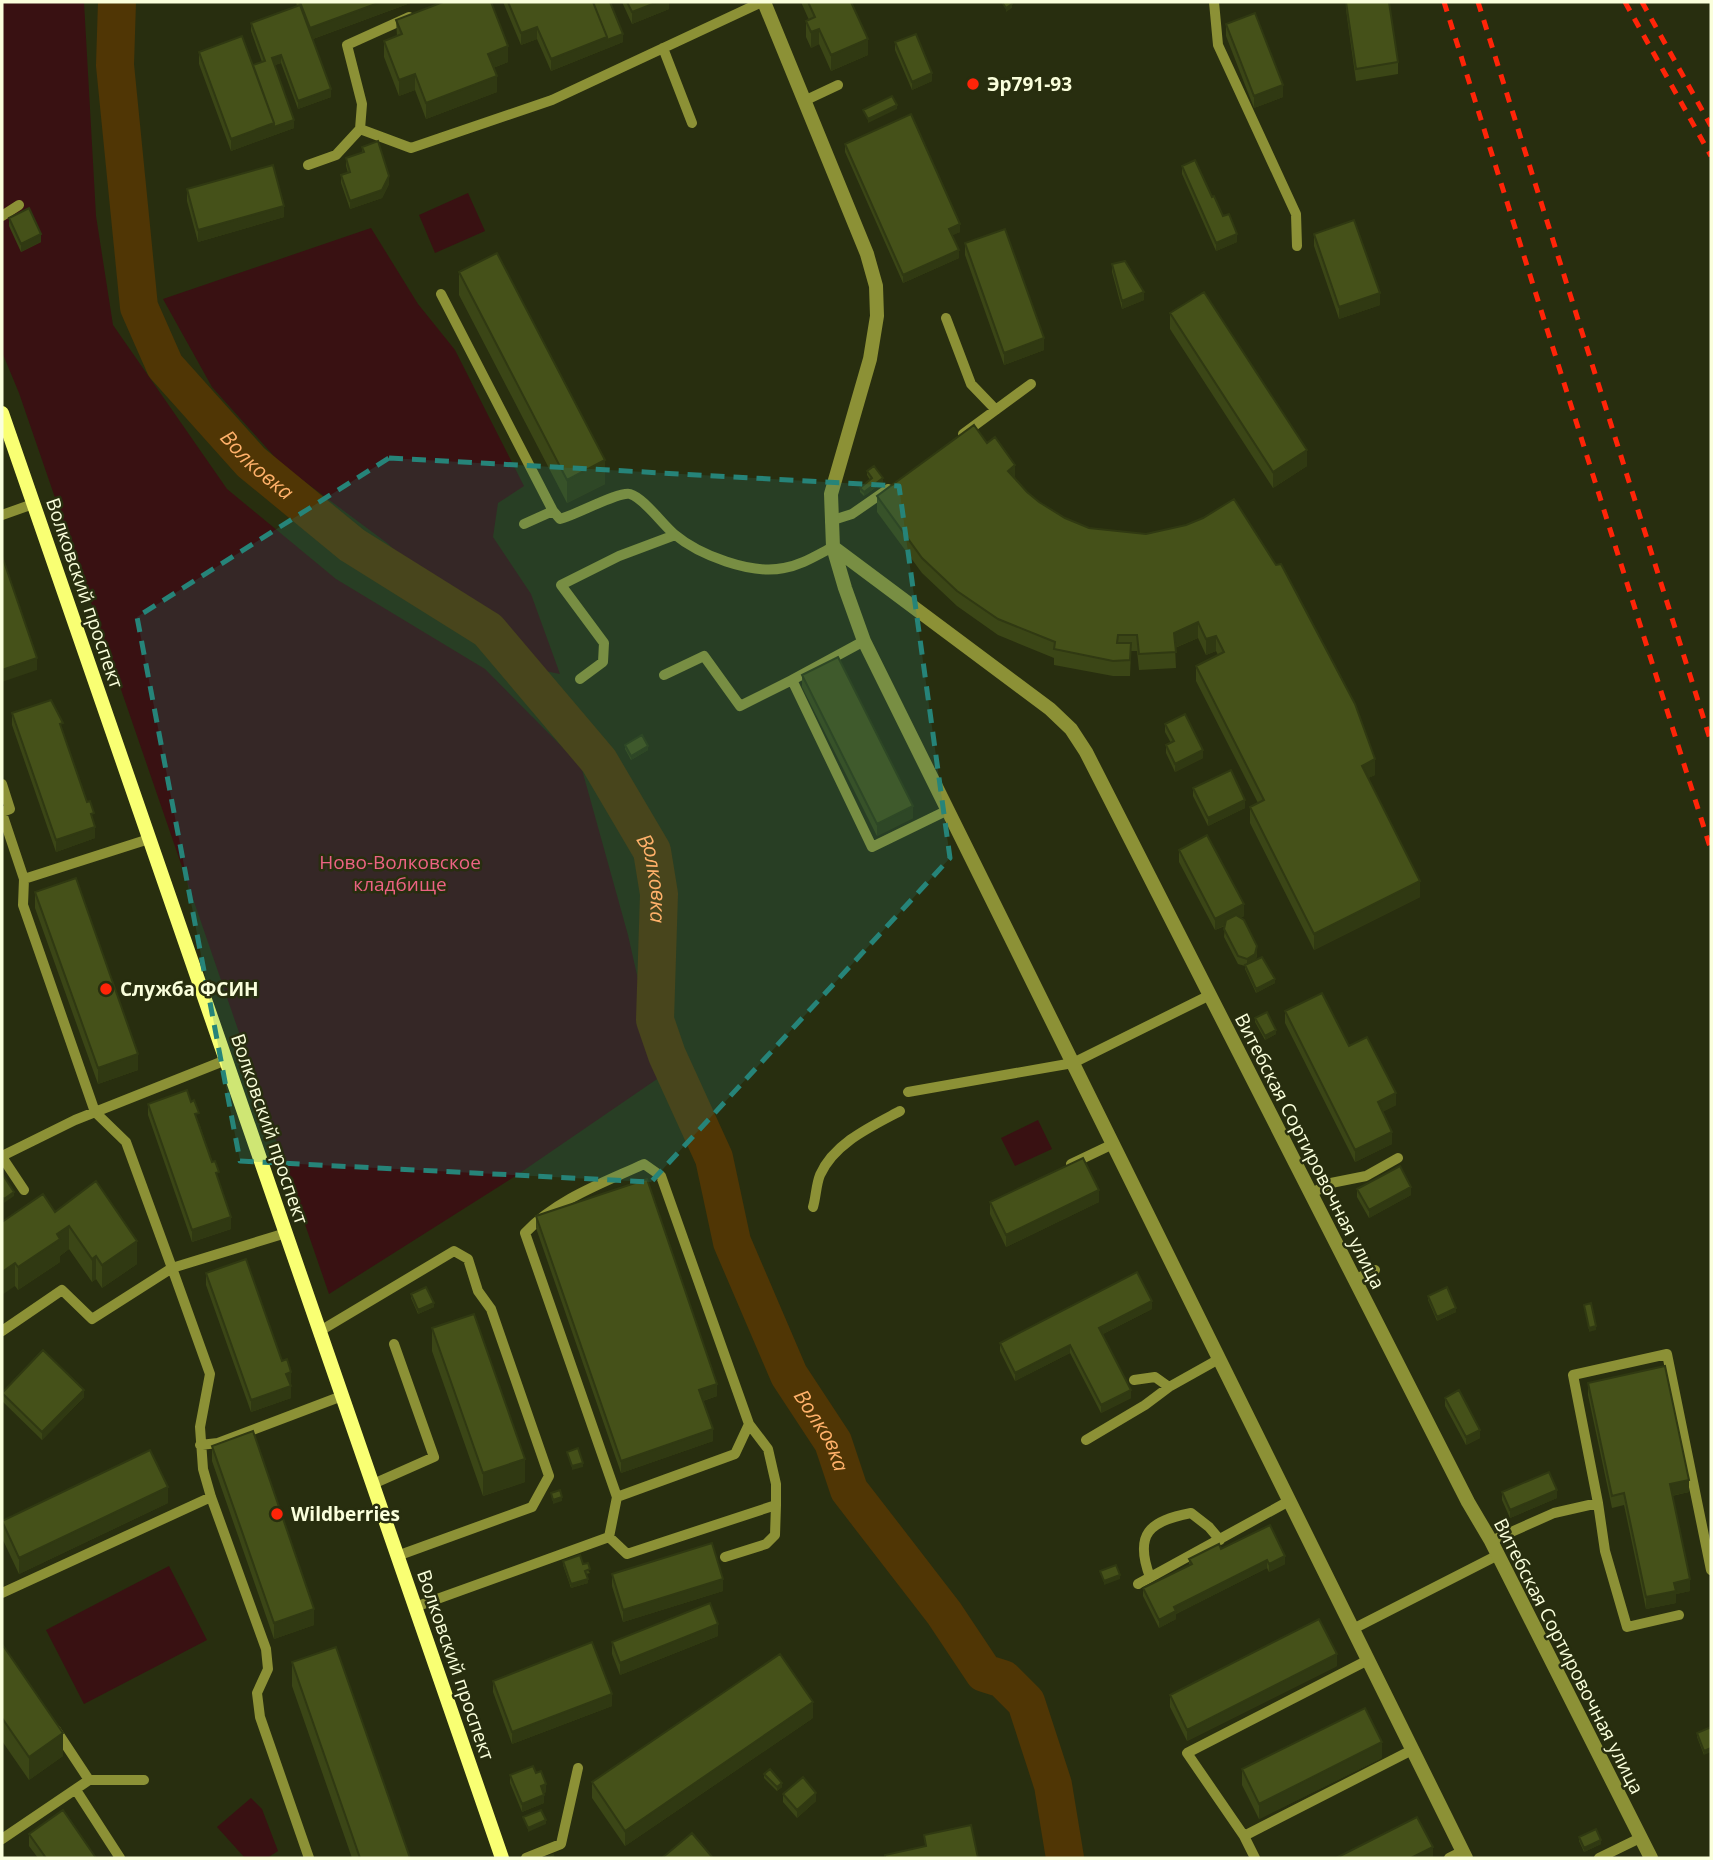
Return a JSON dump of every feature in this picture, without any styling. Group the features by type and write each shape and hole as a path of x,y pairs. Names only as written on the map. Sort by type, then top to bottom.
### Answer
{"street":[{"path":"763,2 867,254 876,286 877,316 870,359 831,494 830,521 833,547 864,641 1464,1855"},
{"name":"Волковский проспект","path":"2,413 502,1858"},
{"name":"Витебская Сортировочная улица","path":"833,547 1050,709 1070,729 1086,752 1651,1858"}],"lane":[{"path":"360,130 411,148 552,100 763,2"},
{"path":"1214,2 1218,45 1296,214 1297,246"},
{"path":"308,165 336,155 360,130 362,104 346,45 423,12"},
{"path":"663,48 692,123"},
{"path":"804,101 838,85"},
{"path":"2,216 19,205"},
{"path":"441,294 560,519 618,495 629,494 640,500 675,535 715,558 759,569 782,569 804,562 833,547"},
{"path":"946,318 971,384 996,410"},
{"path":"952,442 1031,384"},
{"path":"830,521 852,514 898,482"},
{"path":"2,515 33,504"},
{"path":"524,524 554,511"},
{"path":"579,679 603,662 604,643 561,584 619,556 675,535"},
{"path":"664,675 704,656 740,706 864,641"},
{"path":"792,680 872,847 948,810"},
{"path":"2,784 10,809 2,813 24,879 23,905 95,1112 126,1142 210,1374 200,1427 203,1469 266,1648 268,1669 257,1693 260,1717 309,1858"},
{"path":"24,879 149,839"},
{"path":"908,1091 1073,1063 1210,995"},
{"path":"24,1190 2,1156 95,1112 226,1060"},
{"path":"813,1207 820,1175 834,1155 861,1132 900,1111"},
{"path":"1055,1172 1113,1144"},
{"path":"1310,1194 1331,1183 1366,1176 1398,1158"},
{"path":"609,1537 617,1497 525,1233 539,1219 578,1195 644,1164 661,1176 749,1424 768,1449 776,1485 775,1535 766,1544 725,1557"},
{"path":"2,1331 62,1290 92,1319 172,1268 286,1233"},
{"path":"320,1331 453,1251 468,1259 478,1291 491,1309 549,1476 533,1507 397,1556"},
{"path":"1354,1280 1375,1269"},
{"path":"373,1484 434,1457 394,1344"},
{"path":"1679,1615 1627,1627 1605,1551 1573,1375 1667,1354 1711,1570"},
{"path":"1086,1440 1219,1359"},
{"path":"1134,1380 1154,1377 1169,1387"},
{"path":"200,1445 218,1443 342,1396"},
{"path":"617,1497 735,1454 749,1424"},
{"path":"2,1593 211,1497"},
{"path":"1138,1584 1289,1501"},
{"path":"1491,1541 1554,1513 1598,1503"},
{"path":"609,1537 627,1554 776,1505"},
{"path":"1150,1577 1143,1557 1144,1540 1151,1526 1170,1517 1191,1513 1209,1527 1220,1541"},
{"path":"415,1606 609,1537"},
{"path":"1353,1629 1498,1555"},
{"path":"1255,1858 1244,1836 1187,1753 1368,1660"},
{"path":"49,1720 89,1780"},
{"path":"1244,1836 1412,1750"},
{"path":"526,1858 561,1844 578,1768"},
{"path":"2,1839 89,1780 144,1780"},
{"path":"76,1790 120,1858"},
{"path":"1599,1858 1640,1838"},
{"path":"1449,1858 1464,1855"}],"highlighted area":[{"path":"389,458 899,486 950,858 651,1182 240,1161 137,617"}],"green space":[{"name":"Ново-Волковское кладбище","path":"2,2 84,2 96,216 113,325 227,489 336,579 485,669 581,766 628,935 660,1077 514,1177 329,1294 19,393 2,352"},
{"path":"468,193 485,231 435,253 419,215"},
{"path":"371,228 418,304 455,350 524,486 498,503 493,537 531,594 560,674 515,665 387,543 281,464 212,387 163,299"},
{"path":"1038,1120 1052,1149 1015,1166 1001,1138"},
{"path":"169,1566 207,1640 84,1704 46,1630"},
{"path":"251,1798 262,1809 278,1851 267,1858 245,1858 217,1827"}],"building":[{"path":"300,2 381,2 310,28"},
{"path":"443,2 491,2 508,46 488,54 497,76 426,103 415,74 399,80 384,41 402,34 396,20"},
{"path":"508,2 593,2 607,37 551,59 537,27 521,33"},
{"path":"593,2 610,2 623,34 607,40"},
{"path":"627,2 658,2 632,12"},
{"path":"808,2 851,2 868,39 831,55 819,29 811,32 806,21 815,17"},
{"path":"1002,2 1011,2 1012,4 1006,8"},
{"path":"1346,2 1389,2 1398,62 1356,69"},
{"path":"300,5 331,89 298,101 281,55 272,58 294,120 274,127 253,65 265,61 251,23"},
{"path":"1255,13 1283,85 1254,96 1226,24"},
{"path":"916,34 932,73 912,82 895,42"},
{"path":"242,36 274,123 231,139 199,52"},
{"path":"892,96 897,105 868,119 863,110"},
{"path":"911,114 960,224 949,229 959,250 903,275 845,144"},
{"path":"378,141 389,176 382,190 350,201 341,175 350,172 346,158 364,152 362,147"},
{"path":"1195,160 1212,197 1214,196 1223,216 1229,214 1237,234 1216,243 1182,166"},
{"path":"273,165 284,206 198,230 187,189"},
{"path":"29,208 41,234 21,244 9,218"},
{"path":"1354,220 1380,293 1339,307 1314,234"},
{"path":"1005,229 1044,338 1004,353 965,243"},
{"path":"497,253 605,460 567,480 459,272"},
{"path":"1125,261 1144,292 1122,301 1112,264"},
{"path":"1204,292 1307,450 1273,472 1170,313"},
{"path":"974,425 987,443 995,437 1015,465 1008,471 1027,492 1065,518 1089,528 1146,534 1186,525 1234,499 1276,565 1281,564 1355,704 1375,759 1362,766 1420,881 1314,934 1250,807 1264,800 1196,666 1224,652 1216,636 1206,639 1198,622 1174,633 1176,652 1139,654 1137,635 1118,635 1117,643 1131,643 1130,660 1113,661 1054,649 1055,642 998,619 957,591 922,558 877,496"},
{"path":"874,466 883,478 864,492 860,488 872,478 867,471"},
{"path":"2,556 37,658 2,670"},
{"path":"838,657 913,806 877,824 802,675"},
{"path":"51,700 63,723 60,724 87,802 90,801 94,813 91,814 95,827 56,840 12,713"},
{"path":"1185,714 1203,750 1175,764 1166,745 1174,741 1165,724"},
{"path":"642,735 648,746 631,756 625,745"},
{"path":"1231,770 1245,800 1208,818 1193,788"},
{"path":"1207,835 1244,904 1215,919 1179,850"},
{"path":"76,878 138,1054 98,1068 35,892"},
{"path":"1236,915 1244,920 1257,946 1255,954 1247,959 1238,956 1224,929 1226,920"},
{"path":"1262,957 1275,979 1256,989 1245,965"},
{"path":"1322,993 1349,1046 1367,1037 1396,1093 1378,1102 1392,1132 1355,1150 1285,1011"},
{"path":"1267,1012 1276,1030 1265,1036 1255,1018"},
{"path":"187,1090 199,1113 195,1114 212,1162 215,1161 219,1172 216,1173 231,1217 192,1230 148,1104"},
{"path":"1083,1158 1099,1190 1006,1235 990,1202"},
{"path":"1400,1166 1411,1187 1369,1210 1357,1189"},
{"path":"2,1175 14,1192 4,1199 2,1197"},
{"path":"647,1179 717,1384 699,1390 713,1429 621,1461 536,1216"},
{"path":"96,1181 137,1241 102,1265 96,1256 92,1259 69,1226 57,1234 60,1239 18,1267 15,1263 2,1272 2,1222 43,1194 55,1212"},
{"path":"246,1259 282,1361 287,1359 291,1372 286,1374 291,1386 251,1400 206,1273"},
{"path":"1137,1272 1152,1301 1099,1328 1131,1390 1101,1405 1070,1345 1015,1373 1000,1343"},
{"path":"426,1287 434,1303 418,1310 411,1294"},
{"path":"1447,1287 1456,1308 1437,1317 1428,1296"},
{"path":"1591,1303 1596,1326 1589,1328 1584,1305"},
{"path":"474,1314 525,1459 483,1473 432,1328"},
{"path":"43,1350 84,1390 42,1432 2,1393"},
{"path":"1665,1366 1689,1480 1670,1484 1690,1579 1674,1583 1676,1591 1646,1597 1624,1493 1612,1496 1588,1383"},
{"path":"1459,1390 1480,1430 1466,1437 1445,1398"},
{"path":"253,1431 314,1609 274,1623 212,1446"},
{"path":"578,1448 583,1463 572,1466 567,1452"},
{"path":"150,1450 168,1487 19,1558 2,1521"},
{"path":"1549,1472 1557,1490 1510,1510 1502,1492"},
{"path":"560,1490 562,1497 553,1500 551,1493"},
{"path":"1270,1525 1285,1556 1269,1564 1267,1560 1174,1607 1176,1611 1159,1620 1143,1588 1192,1564 1189,1559 1219,1544 1221,1549"},
{"path":"712,1543 723,1579 623,1610 612,1574"},
{"path":"580,1555 583,1564 588,1563 590,1569 585,1571 588,1579 571,1584 563,1561"},
{"path":"1116,1565 1120,1575 1104,1581 1100,1571"},
{"path":"710,1603 718,1624 620,1663 612,1642"},
{"path":"1319,1619 1337,1654 1187,1730 1170,1695"},
{"path":"592,1642 612,1694 512,1732 493,1681"},
{"path":"2,1644 63,1733 29,1757 2,1718"},
{"path":"336,1647 410,1858 360,1858 292,1662"},
{"path":"780,1654 813,1702 625,1831 592,1782"},
{"path":"1365,1708 1382,1742 1259,1804 1242,1769"},
{"path":"1711,1727 1711,1748 1704,1751 1697,1733"},
{"path":"533,1766 536,1773 541,1771 546,1784 541,1786 544,1795 522,1804 510,1775"},
{"path":"770,1769 782,1783 777,1787 764,1774"},
{"path":"803,1777 816,1793 797,1810 783,1794"},
{"path":"63,1810 96,1858 46,1858 29,1834"},
{"path":"541,1810 546,1820 528,1828 523,1817"},
{"path":"1417,1817 1433,1847 1411,1858 1336,1858"},
{"path":"971,1825 978,1858 885,1858 885,1855 926,1846 924,1835"},
{"path":"1596,1829 1601,1840 1584,1848 1579,1837"},
{"path":"692,1833 713,1858 662,1858"}],"waterway":[{"name":"Волковка","path":"117,2 115,65 139,307 165,366 251,462 352,545 488,630 599,761 652,851 659,894 655,1020 667,1055 714,1158 732,1242 789,1375 833,1442 849,1490 944,1613 984,1673 1003,1679 1026,1702 1053,1785 1065,1858"}],"railway":[{"path":"1444,2 1711,850"},
{"path":"1478,2 1711,742"},
{"path":"1625,2 1711,156"},
{"path":"1642,2 1711,126"}],"place":[{"name":"Эр791-93","path":"973,84"},
{"name":"Служба ФСИН","path":"106,989"},
{"name":"Wildberries","path":"277,1514"}]}
